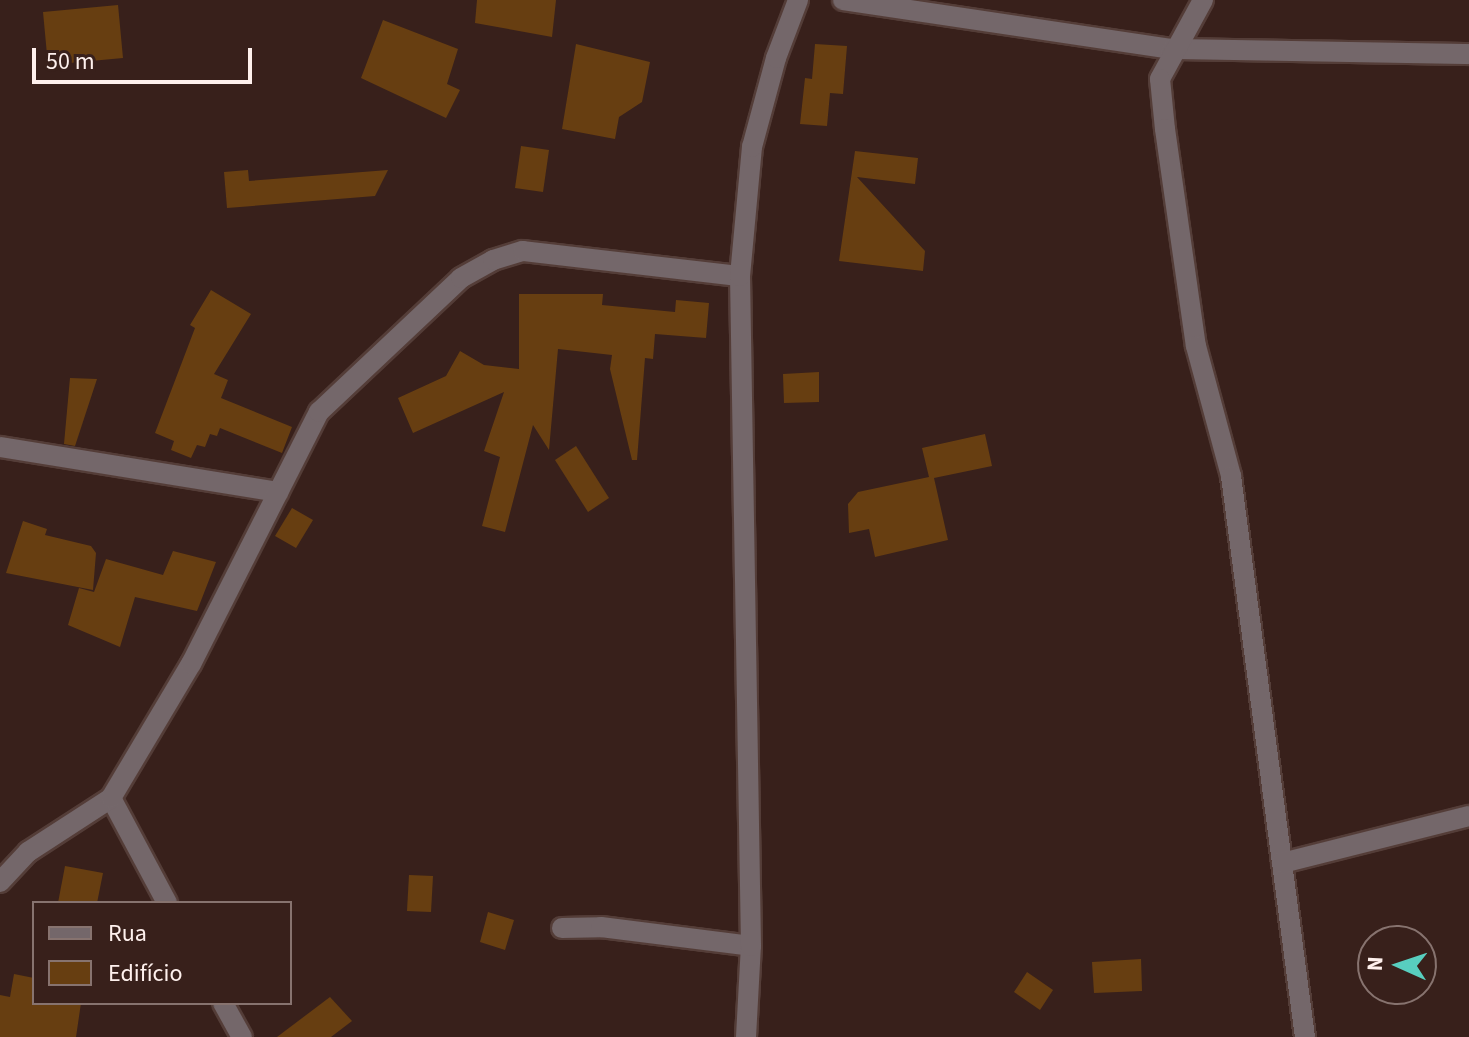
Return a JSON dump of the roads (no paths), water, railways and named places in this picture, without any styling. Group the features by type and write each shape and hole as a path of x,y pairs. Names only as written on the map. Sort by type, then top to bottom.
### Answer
{"street":[{"path":"746,1037 751,946 740,276 752,147 776,58 798,0"},
{"path":"843,0 1172,49 1469,54"},
{"path":"1203,0 1172,49 1160,79 1196,346 1231,476 1305,1037"},
{"path":"0,882 28,852 111,798 191,664 319,412 450,288 493,260 523,251 740,276"},
{"path":"0,447 278,492"},
{"path":"111,798 166,901"},
{"path":"1282,863 1469,816"},
{"path":"562,928 601,927 751,946"},
{"path":"224,1005 242,1037"}]}
